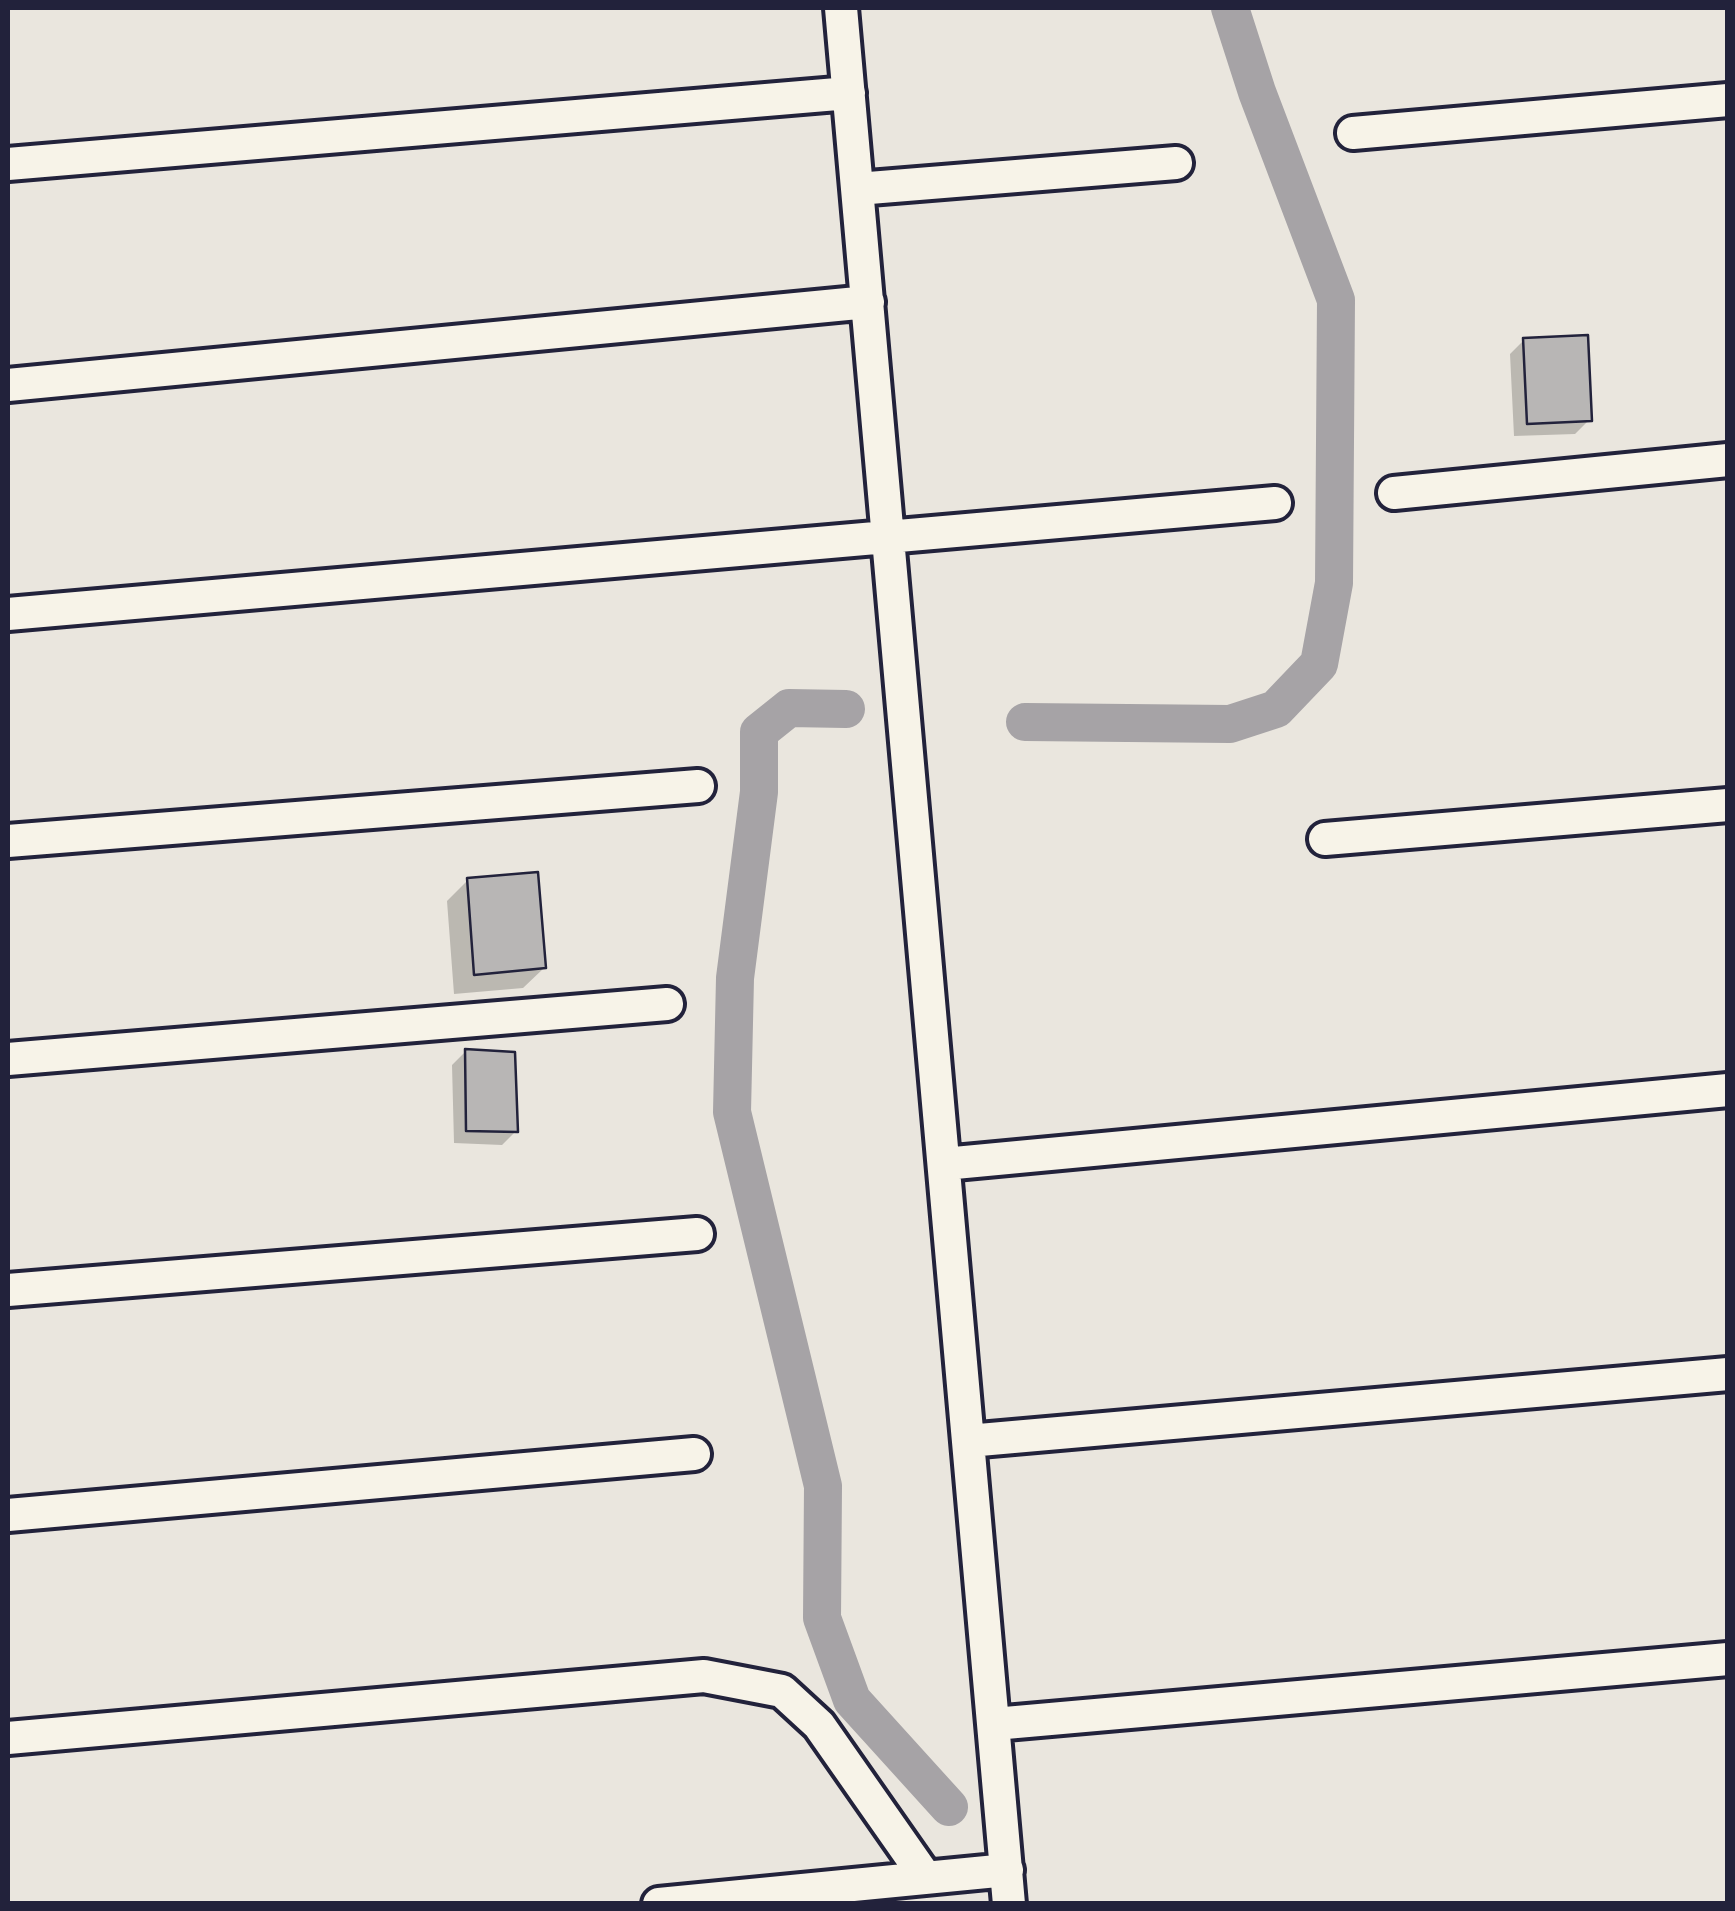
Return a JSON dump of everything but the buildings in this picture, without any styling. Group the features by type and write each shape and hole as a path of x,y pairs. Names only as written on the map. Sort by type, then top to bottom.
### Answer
{"street":[{"path":"841,8 1010,1904"},
{"path":"8,164 848,94"},
{"path":"1353,133 1728,100"},
{"path":"857,190 1176,163"},
{"path":"8,385 868,302"},
{"path":"1394,493 1728,460"},
{"path":"8,614 1275,503"},
{"path":"8,840 698,786"},
{"path":"1325,839 1728,805"},
{"path":"8,1060 667,1004"},
{"path":"944,1164 1728,1090"},
{"path":"8,1290 697,1234"},
{"path":"968,1441 1728,1374"},
{"path":"8,1515 694,1454"},
{"path":"994,1724 1728,1660"},
{"path":"8,1738 704,1676 782,1691 819,1726 926,1878"},
{"path":"659,1904 1007,1870"}],"waterway":[{"path":"1025,722 1230,724 1276,709 1319,664 1334,583 1336,300 1257,92 1230,8"},
{"path":"846,709 789,708 759,732 759,792 735,978 732,1112 823,1486 822,1618 852,1700 949,1807"}]}
